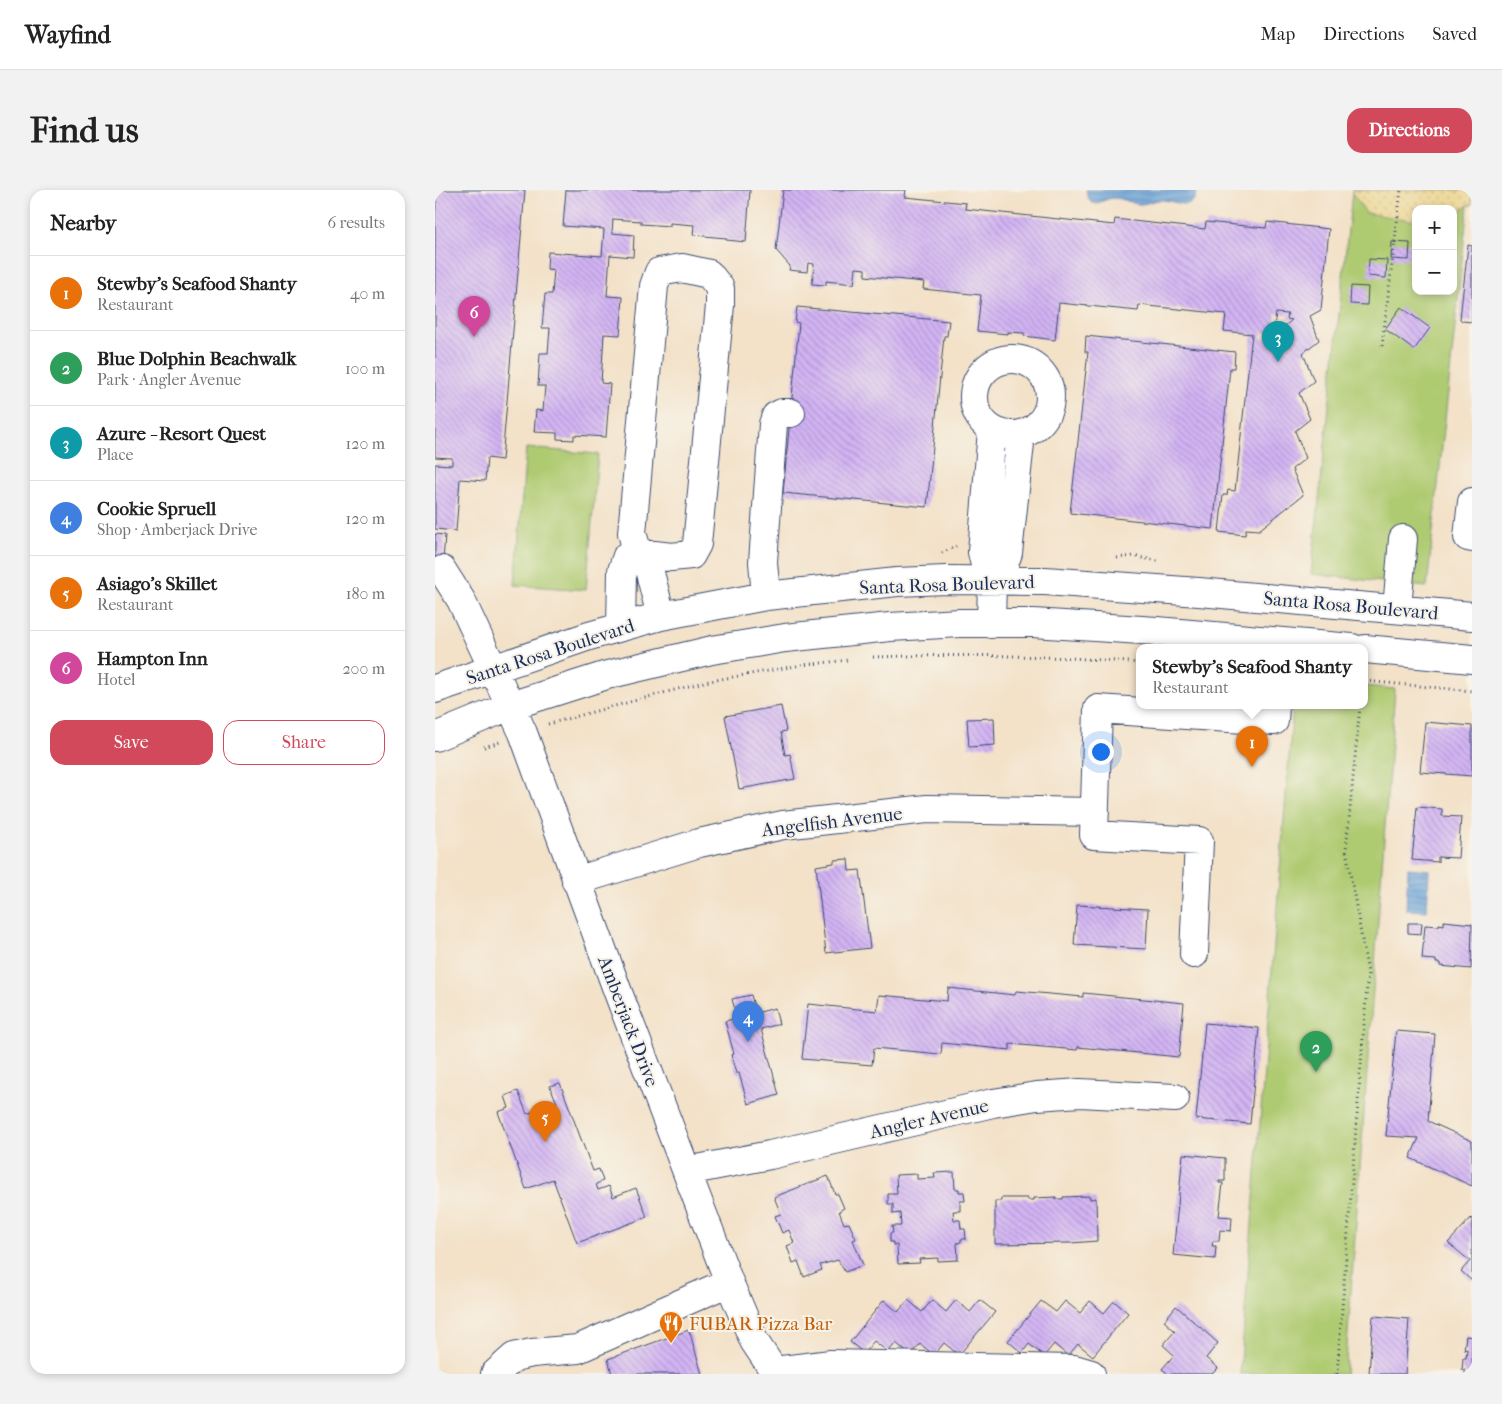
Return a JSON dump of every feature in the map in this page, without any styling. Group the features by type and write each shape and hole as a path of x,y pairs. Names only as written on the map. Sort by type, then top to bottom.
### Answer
{"street":[{"path":"621,627 622,571 627,556 638,553 671,557 691,555 697,544 720,305 720,288 709,274 683,268 659,272 654,286 632,534 638,553 649,569 661,616"},
{"path":"1017,360 1031,365 1042,375 1049,388 1049,403 1045,417 1034,428 1021,434 1006,435 992,430 981,420 975,407 974,392 979,378 989,367 1002,361 1017,360"},
{"path":"765,596 763,562 773,424 775,416 782,413 791,413"},
{"path":"991,624 992,580 985,565 982,552 992,430"},
{"path":"992,580 1004,564 1007,553 1021,434"},
{"path":"1472,502 1469,537 1472,538"},
{"path":"1397,609 1403,539"},
{"name":"Amberjack Drive","path":"443,570 461,600 523,733 576,881 729,1282 754,1341 775,1372"},
{"name":"Santa Rosa Boulevard","path":"435,689 492,668 661,616 765,596 897,582 1045,581 1472,616"},
{"path":"1280,644 1284,600"},
{"path":"435,737 510,706 607,675 713,650 785,638 881,628 960,623 1043,624 1269,644"},
{"path":"1368,650 1472,660"},
{"path":"1194,954 1199,841 1094,835 1098,709 1273,721 1275,709"},
{"name":"Angelfish Avenue","path":"576,881 699,843 783,825 927,809 1095,812"},
{"name":"Angler Avenue","path":"687,1171 770,1155 993,1103 1037,1096 1080,1093 1175,1098"},
{"path":"495,1374 513,1357 532,1353 578,1349 729,1282"},
{"path":"775,1372 831,1364 1074,1369 1091,1374"}],"path":[{"path":"1382,346 1401,190"},
{"path":"865,658 1065,656 1136,663"},
{"path":"480,749 560,720 704,682 802,665 856,659"},
{"path":"1368,681 1472,691"},
{"path":"1337,1374 1368,973 1346,850 1360,709"}],"green space":[{"path":"1352,193 1468,205 1427,587 1311,574"},
{"path":"526,448 598,454 586,590 515,585"},
{"path":"1368,686 1395,689 1345,1374 1240,1374 1293,709 1368,709"}],"sand":[{"path":"1352,190 1472,190 1472,205 1468,205 1457,215 1457,205 1412,205 1412,220 1366,213 1352,193"}],"water":[{"path":"1086,190 1197,190 1195,197 1188,204 1160,200 1140,204 1114,198 1092,203 1088,199"},
{"path":"1408,868 1429,870 1427,911 1406,910"}],"building":[{"path":"437,190 525,190 502,460 487,458 485,481 460,479 456,531 435,529 435,464 452,465 452,458 435,457 435,217"},
{"path":"566,190 750,190 746,242 693,235 694,225 670,223 670,226 641,224 641,221 613,219 612,233 634,235 633,257 610,255 607,296 623,297 620,335 604,334 601,383 610,384 606,437 574,435 574,440 557,439 557,433 534,432 536,410 543,411 545,386 538,386 540,353 548,353 550,328 542,328 545,294 552,294 554,270 547,269 548,252 602,256 604,229 563,226"},
{"path":"783,190 906,190 905,197 966,203 965,209 1114,225 1115,219 1205,229 1206,222 1266,228 1267,222 1329,229 1321,310 1310,316 1319,340 1303,353 1314,381 1299,393 1310,419 1295,431 1306,458 1292,469 1303,495 1259,530 1246,529 1245,535 1219,532 1223,495 1227,495 1228,490 1235,491 1252,334 1224,331 1226,314 1139,305 1138,311 1059,303 1055,340 1024,336 1024,333 1008,332 1008,334 977,331 981,295 923,289 924,282 865,276 865,269 856,268 854,284 826,281 826,285 812,284 814,264 808,263 807,272 789,270 790,266 776,250","holes":["1276,313 1288,314 1287,319 1292,320 1269,339 1261,338 1262,332 1273,334"]},
{"path":"1392,242 1410,243 1409,260 1391,259"},
{"path":"1468,245 1472,246 1472,322 1460,319"},
{"path":"1369,259 1387,260 1386,278 1368,276"},
{"path":"1351,286 1368,287 1367,305 1350,304"},
{"path":"797,307 949,321 947,336 944,336 927,507 783,493 799,323 795,322"},
{"path":"1401,307 1430,328 1414,350 1385,329"},
{"path":"1086,336 1235,352 1234,368 1230,368 1213,529 1070,513 1088,352 1085,352"},
{"path":"435,534 445,535 441,587 435,586"},
{"path":"781,706 786,731 781,732 785,755 790,754 795,779 739,789 725,716"},
{"path":"994,718 995,745 969,747 967,719"},
{"path":"1425,722 1472,726 1472,776 1420,772"},
{"path":"1417,807 1442,809 1442,816 1461,817 1458,858 1438,857 1438,862 1412,860"},
{"path":"848,859 849,871 860,870 870,948 826,953 816,866 834,863 834,860"},
{"path":"1077,905 1148,909 1146,949 1074,945"},
{"path":"1444,921 1472,924 1471,969 1440,966 1440,963 1436,963 1436,960 1422,959 1425,925 1444,925"},
{"path":"1408,923 1422,923 1421,934 1408,933"},
{"path":"948,988 1015,995 1016,991 1083,997 1083,993 1184,1003 1179,1057 1078,1047 1077,1050 1010,1044 1010,1050 942,1043 941,1054 874,1048 872,1065 802,1059 808,1004 877,1011 879,995 947,1001"},
{"path":"751,995 756,1013 775,1008 779,1024 761,1029 779,1095 748,1104 739,1073 736,1073 731,1055 734,1054 725,1021 737,1018 732,999"},
{"path":"1205,1023 1259,1028 1250,1124 1196,1119"},
{"path":"1396,1031 1435,1034 1428,1121 1472,1141 1472,1186 1410,1158 1419,1138 1386,1136"},
{"path":"560,1083 593,1171 599,1169 603,1181 596,1184 598,1190 609,1186 613,1197 636,1188 647,1217 577,1243 553,1179 526,1189 498,1112 509,1108 505,1096 518,1091 527,1114 557,1103 550,1086"},
{"path":"1183,1154 1225,1158 1225,1181 1219,1181 1219,1183 1223,1183 1219,1216 1232,1217 1231,1231 1220,1230 1219,1241 1213,1241 1212,1246 1216,1246 1215,1259 1173,1255"},
{"path":"954,1172 955,1189 959,1189 959,1192 964,1192 965,1201 960,1201 960,1211 953,1211 954,1220 960,1220 961,1229 965,1229 966,1239 961,1239 961,1242 957,1243 958,1260 938,1261 938,1258 919,1259 920,1263 898,1264 897,1245 893,1245 893,1242 890,1242 890,1233 893,1233 892,1226 901,1226 900,1213 893,1214 893,1204 888,1204 888,1194 897,1194 896,1175 917,1174 917,1179 935,1178 934,1173"},
{"path":"828,1176 835,1194 838,1194 844,1208 839,1211 844,1224 849,1223 856,1239 853,1240 863,1265 845,1272 838,1260 820,1265 822,1270 804,1277 798,1261 793,1263 787,1246 794,1243 789,1230 782,1233 775,1216 781,1214 774,1197"},
{"path":"1090,1196 1090,1199 1096,1198 1097,1241 995,1244 995,1201 1001,1201 1001,1198 1028,1198 1028,1200 1034,1200 1034,1198 1056,1197 1056,1199 1063,1199 1063,1197"},
{"path":"1471,1218 1472,1281 1461,1271 1470,1261 1448,1243"},
{"path":"884,1300 898,1312 908,1300 922,1312 932,1300 946,1312 956,1300 970,1312 980,1300 995,1312 959,1355 944,1343 934,1355 920,1344 910,1355 896,1343 888,1352 874,1341 864,1353 850,1342"},
{"path":"1041,1301 1056,1312 1065,1301 1080,1313 1090,1301 1104,1313 1114,1301 1128,1313 1093,1356 1078,1344 1068,1356 1054,1344 1044,1356 1029,1344 1022,1353 1008,1341"},
{"path":"1176,1306 1218,1343 1206,1358 1218,1368 1212,1374 1168,1374 1162,1369 1174,1355 1163,1345 1175,1331 1164,1321"},
{"path":"1373,1316 1409,1319 1405,1374 1369,1374"},
{"name":"FUBAR Pizza Bar","path":"689,1330 702,1374 612,1374 608,1359"},
{"path":"1466,1336 1472,1337 1472,1374 1465,1374 1465,1370 1462,1370 1463,1358 1466,1358 1467,1349 1464,1350"}],"place":[{"name":"Hampton Inn","path":"474,337"},
{"name":"Azure - Resort Quest","path":"1278,362"},
{"name":"Stewby's Seafood Shanty","path":"1252,767"},
{"name":"Cookie Spruell","path":"748,1042"},
{"name":"Blue Dolphin Beachwalk","path":"1316,1072"},
{"name":"Asiago's Skillet","path":"545,1142"},
{"name":"FUBAR Pizza Bar","path":"671,1344"}]}
